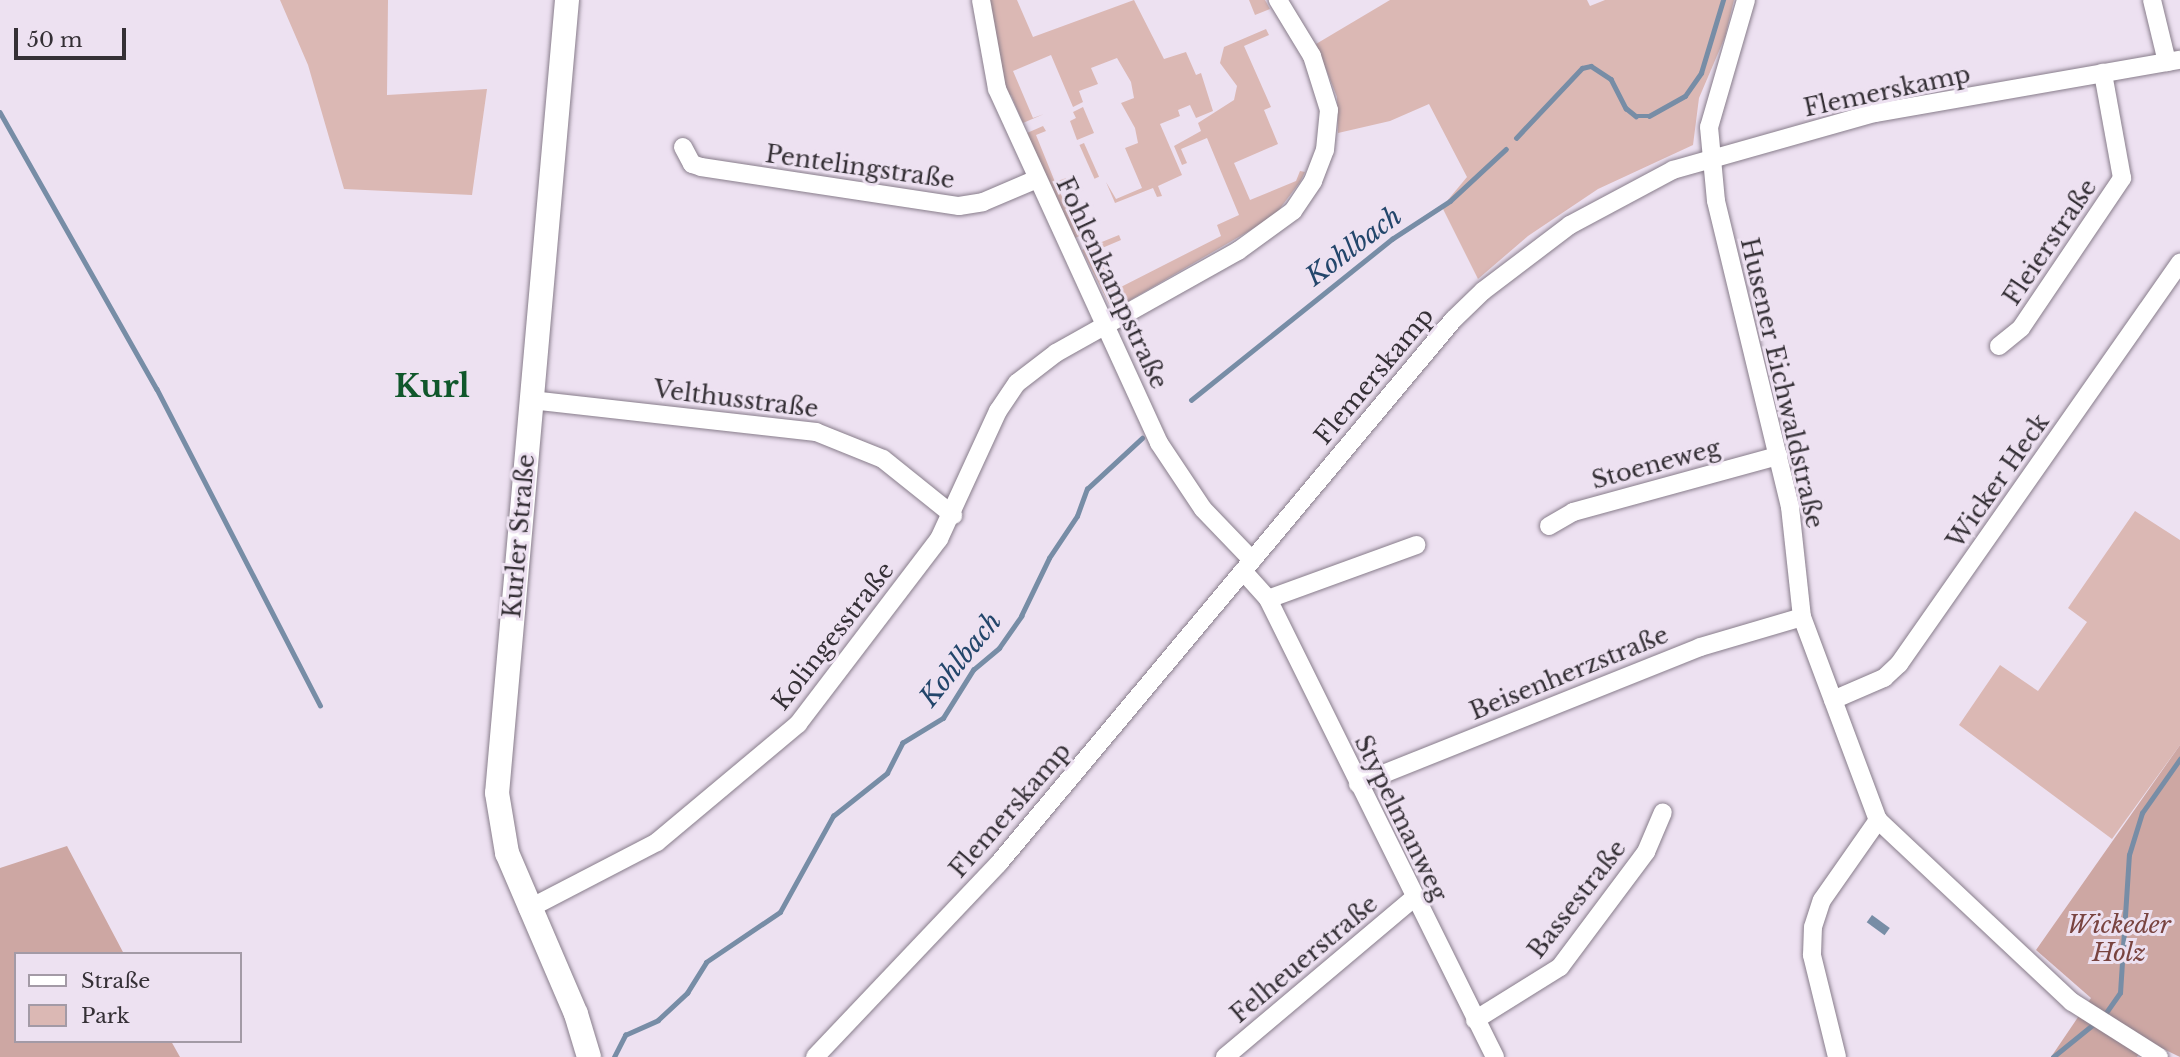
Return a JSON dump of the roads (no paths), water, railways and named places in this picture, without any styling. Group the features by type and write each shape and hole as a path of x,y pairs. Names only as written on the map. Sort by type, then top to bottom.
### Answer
{"main road":[{"name":"Kurler Straße","path":"567,0 498,782 505,844 528,909 576,1014 589,1057"}],"street":[{"name":"Fohlenkampstraße","path":"981,0 997,89 1105,327 1179,478 1248,566"},
{"name":"Kolingesstraße","path":"528,909 657,842 798,724 953,515 998,411 1017,383 1056,353 1281,223 1313,181 1329,128 1326,90 1312,56 1278,0"},
{"name":"Husener Eichwaldstraße","path":"1746,0 1713,108 1710,160 1747,341 1790,506 1802,617 1878,820 2088,1013 2159,1057"},
{"path":"2152,0 2173,61"},
{"name":"Flemerskamp","path":"815,1057 999,863 1387,396 1483,291 1606,202 1673,170 1875,113 2173,61"},
{"name":"Fleierstraße","path":"1999,346 2021,328 2122,177 2103,73"},
{"name":"Pentelingstraße","path":"682,147 692,164 701,167 959,206 983,202 1037,179"},
{"name":"Wicker Heck","path":"1833,700 1884,678 1899,664 2180,263"},
{"name":"Velthusstraße","path":"531,400 816,432 883,459 953,515"},
{"name":"Stoeneweg","path":"1549,526 1573,512 1778,456"},
{"path":"1268,599 1416,545"},
{"name":"Stypelmanweg","path":"1248,566 1268,599 1494,1057"},
{"name":"Beisenherzstraße","path":"1358,784 1700,647 1802,617"},
{"name":"Bassestraße","path":"1475,1020 1560,967 1646,852 1663,812"},
{"path":"1834,1056 1812,955 1814,927 1822,900 1878,820"},
{"name":"Felheuerstraße","path":"1225,1057 1414,898"}],"water":[{"path":"1872,915 1890,928 1885,935 1867,922"}],"waterway":[{"name":"Kohlbach","path":"1516,138 1582,68 1591,66 1611,79 1626,108 1636,116 1649,116 1685,96 1701,73 1723,0"},
{"path":"0,112 157,389 320,705"},
{"name":"Kohlbach","path":"1191,400 1392,239 1450,201 1506,149"},
{"name":"Kohlbach","path":"614,1057 625,1035 658,1020 687,993 706,962 780,912 833,816 887,773 902,743 943,718 973,670 999,648 1021,616 1049,558 1077,516 1087,489 1142,438"},
{"path":"2103,1017 2120,993 2129,855 2142,813 2180,759"},
{"path":"2053,1057 2096,1022"}],"district":[{"name":"Kurl","path":"432,386"}],"park label":[{"name":"Wickeder Holz","path":"2119,939"}]}
